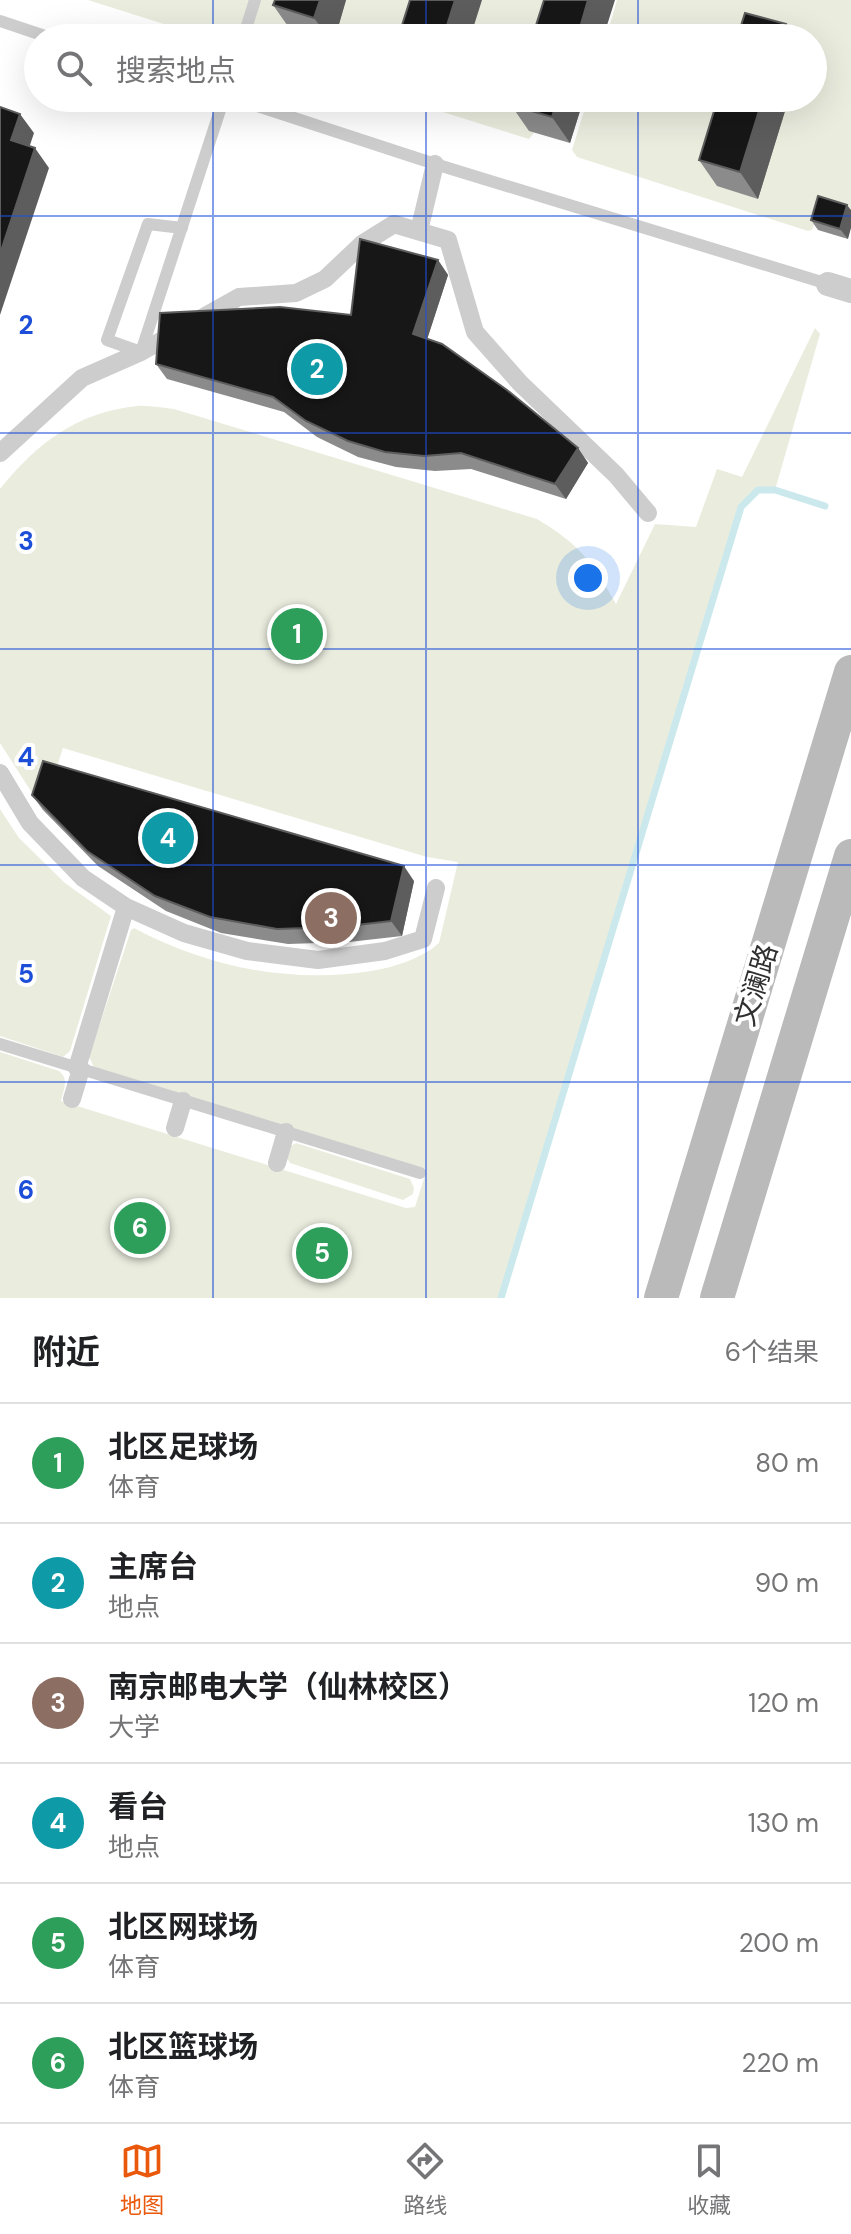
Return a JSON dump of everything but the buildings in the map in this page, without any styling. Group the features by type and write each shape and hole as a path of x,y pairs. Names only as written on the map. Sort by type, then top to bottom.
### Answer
{"main road":[{"name":"文澜路","path":"661,1298 851,672"},
{"name":"文澜路","path":"717,1298 851,856"}],"street":[{"path":"419,231 435,164"},
{"path":"0,453 82,378 141,352 239,297 296,293 325,279 362,244 394,224 448,240 475,332 520,383 616,475 648,513"},
{"path":"0,773 30,823 83,878 126,907 196,937 247,951 318,960 385,951 423,939 436,888"},
{"path":"72,1099 126,907"},
{"path":"175,1128 183,1101"},
{"path":"277,1163 286,1132"}],"lane":[{"path":"247,24 255,0"},
{"path":"0,21 24,29"},
{"path":"182,228 148,224 107,340 141,352 182,228 219,112"},
{"path":"276,112 435,164 840,287"},
{"path":"0,1044 420,1173"}],"shaded area":[{"path":"88,0 579,0 571,24 164,24"},
{"path":"617,0 851,0 851,210 826,202 821,206 812,230 808,231 577,157 572,150 584,112 827,112 827,24 610,24"},
{"path":"443,112 543,112 538,128 529,139"},
{"path":"815,328 820,334 775,490 758,490 741,507 501,1298 0,1298 0,1052 59,1071 65,1082 61,1101 406,1208 415,1207 426,1172 423,1168 94,1067 89,1057 134,928 190,953 250,969 310,975 380,969 416,958 439,943 458,862 427,857 63,748 43,810 0,743 0,489 43,445 77,423 115,409 151,406 174,409 537,519 584,555 616,604 655,524 696,527 717,469 742,477"},
{"path":"0,809 19,838 65,883 111,916 70,1051 63,1057 0,1036"},
{"path":"296,1143 410,1179 413,1194 403,1200 290,1163 285,1155 287,1148"}],"waterway":[{"path":"501,1298 741,507 758,490 775,490 825,506"}],"place":[{"name":"主席台","path":"317,369"},
{"name":"北区足球场","path":"297,634"},
{"name":"看台","path":"168,838"},
{"name":"南京邮电大学（仙林校区）","path":"331,918"},
{"name":"北区篮球场","path":"140,1228"},
{"name":"北区网球场","path":"322,1253"}]}
